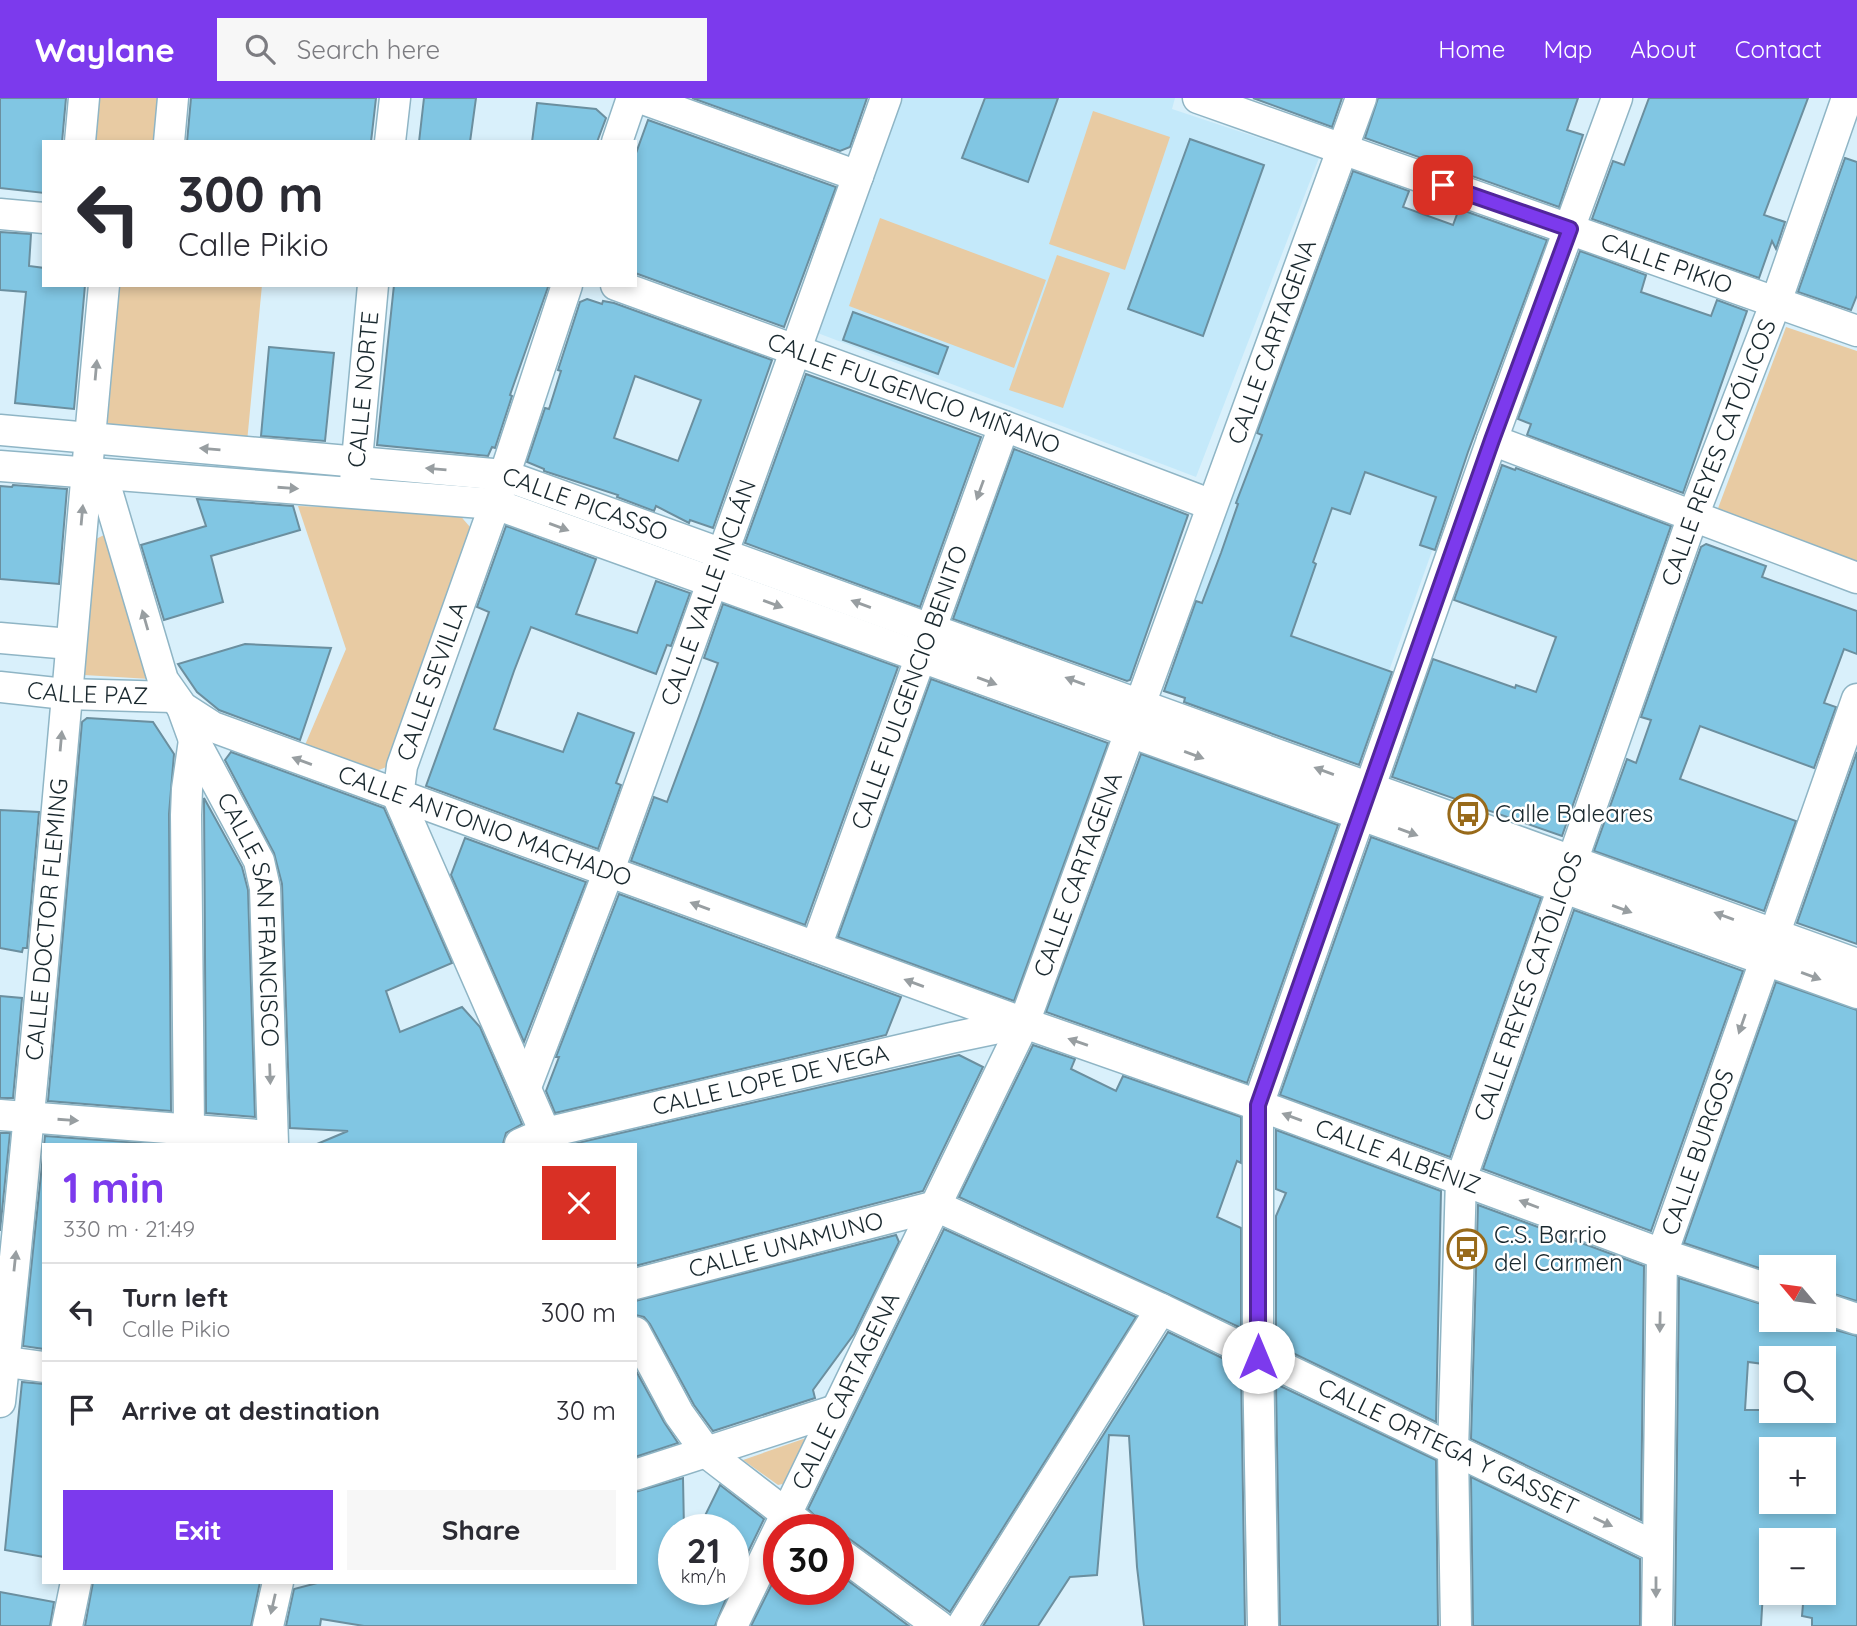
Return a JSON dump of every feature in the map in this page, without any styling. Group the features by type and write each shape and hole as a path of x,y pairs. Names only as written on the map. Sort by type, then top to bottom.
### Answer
{"street":[{"path":"80,140 84,98"},
{"path":"169,140 173,98"},
{"path":"390,140 395,98"},
{"path":"618,140 632,98"},
{"path":"640,98 858,176"},
{"name":"CALLE VALLE INCLÁN","path":"526,1087 608,873 886,98"},
{"name":"CALLE PIKIO","path":"1198,98 1857,331"},
{"name":"CALLE CARTAGENA","path":"800,1514 836,1410 1024,1023 1361,98"},
{"path":"1263,1626 1258,1357 1258,1105 1492,440 1617,98"},
{"name":"CALLE REYES CATÓLICOS","path":"1456,1626 1453,1451 1461,1179 1693,516 1776,302 1847,98"},
{"path":"0,214 42,218"},
{"name":"CALLE DOCTOR FLEMING","path":"0,1402 2,1361 30,1117 70,643 94,473 90,438 104,287"},
{"name":"CALLE NORTE","path":"354,493 373,287"},
{"name":"CALLE SEVILLA","path":"398,797 402,766 495,504 566,287"},
{"name":"CALLE FULGENCIO MIÑANO","path":"621,287 1212,505"},
{"name":"CALLE FULGENCIO BENITO","path":"816,947 1004,426"},
{"name":"CALLE PICASSO","path":"0,430 504,475 930,629 1135,718"},
{"path":"1492,440 1857,578"},
{"name":"CALLE PICASSO","path":"0,466 495,504 920,657 1135,718"},
{"path":"94,473 163,680 177,702"},
{"name":"CALLE PAZ","path":"0,638 70,643"},
{"name":"CALLE PAZ","path":"0,687 177,702"},
{"name":"CALLE BURGOS","path":"1657,1626 1662,1254 1857,699"},
{"name":"CALLE SAN FRANCISCO","path":"177,702 194,740 259,860 265,888 272,1140"},
{"name":"CALLE ANTONIO MACHADO","path":"177,702 195,717 224,732 1024,1023"},
{"path":"1135,718 1770,947 1857,993"},
{"path":"189,1129 186,815 194,740"},
{"path":"398,797 526,1087 538,1141"},
{"path":"1770,947 1857,964"},
{"path":"951,1038 955,998"},
{"name":"CALLE LOPE DE VEGA","path":"538,1141 951,1038 1024,1023"},
{"name":"CALLE ALBÉNIZ","path":"1024,1023 1258,1105 1662,1254 1759,1286"},
{"path":"0,1115 189,1129 272,1140"},
{"name":"CALLE UNAMUNO","path":"637,1283 936,1206"},
{"name":"CALLE ORTEGA Y GASSET","path":"936,1206 1161,1310 1656,1547"},
{"path":"962,1626 1161,1310"},
{"path":"1836,1312 1857,1319"},
{"path":"637,1336 679,1414 707,1453 787,1514"},
{"path":"2,1361 42,1367"},
{"path":"637,1474 836,1410"},
{"path":"854,1564 939,1626"},
{"name":"CALLE CARTAGENA","path":"732,1626 763,1576"},
{"path":"66,1626 76,1584"},
{"path":"268,1626 278,1584"}],"shaded area":[{"path":"93,98 163,98 159,140 89,140"},
{"path":"901,98 1175,98 1172,109 1319,158 1196,477 815,332"},
{"path":"1093,111 1170,137 1125,270 1049,244"},
{"path":"880,218 1046,280 1014,368 849,306"},
{"path":"1057,255 1110,273 1063,408 1009,390"},
{"path":"118,287 262,287 247,442 103,427"},
{"path":"1786,327 1857,351 1857,565 1717,511"},
{"path":"1256,433 1450,501 1389,671 1192,600"},
{"path":"298,506 457,512 470,527 389,766 371,773 305,745 346,649"},
{"path":"104,535 116,547 150,679 84,675 90,542"},
{"path":"809,1438 787,1483 778,1485 743,1460"}],"building":[{"path":"0,98 66,98 62,140 42,140 42,193 0,188"},
{"path":"191,98 376,98 371,140 187,140"},
{"path":"424,98 476,98 470,140 419,140"},
{"path":"692,98 867,98 850,147 840,151"},
{"path":"985,98 1058,98 1028,182 962,158"},
{"path":"1253,98 1342,98 1332,127"},
{"path":"1378,98 1578,98 1567,130 1583,135 1559,207 1365,138"},
{"path":"1649,98 1808,98 1764,215 1785,222 1776,249 1772,241 1759,278 1592,219 1613,161 1624,165"},
{"path":"537,103 596,109 606,118 598,140 532,140"},
{"path":"648,120 836,187 784,327 637,274 637,150"},
{"path":"1190,139 1264,165 1203,336 1128,309"},
{"path":"1845,158 1857,162 1857,295 1851,310 1798,292"},
{"path":"1353,171 1409,191 1403,207 1453,225 1459,209 1547,240 1468,452 1435,550 1420,545 1436,497 1365,472 1350,514 1332,508 1291,636 1392,672 1359,765 1184,702 1185,698 1164,691 1196,601 1202,603 1221,553 1238,504 1236,503 1262,435 1257,433"},
{"path":"0,232 31,234 29,266 42,268 42,287 85,287 74,409 15,403 26,292 0,290"},
{"path":"1580,251 1646,275 1641,292 1711,316 1717,300 1747,311 1683,493 1527,435 1531,424 1518,419"},
{"path":"394,287 548,287 510,395 512,396 495,448 492,447 488,456 377,445"},
{"path":"587,299 602,304 603,301 614,303 772,360 713,528 690,520 689,523 656,506 654,511 617,497 618,495 544,471 527,462 545,408 549,409 561,371 558,370 580,302","holes":["635,376 701,400 678,461 614,438"]},
{"path":"853,312 948,347 938,374 843,340"},
{"path":"269,347 334,353 325,441 261,436"},
{"path":"806,374 981,437 920,607 745,543"},
{"path":"1014,449 1188,515 1130,680 953,619"},
{"path":"1502,465 1671,526 1562,836 1392,777 1433,659 1515,688 1516,685 1536,692 1556,637 1454,600"},
{"path":"0,486 67,489 59,584 0,579"},
{"path":"197,499 293,506 300,530 211,556 223,602 164,620 141,545 206,526"},
{"path":"506,526 596,559 576,614 637,633 656,581 690,593 671,646 667,645 656,674 531,627 514,671 494,729 563,752 578,713 634,733 616,783 621,785 598,849 426,786 489,612 477,607"},
{"path":"1706,544 1766,566 1762,577 1857,611 1857,654 1844,649 1824,703 1836,707 1814,768 1700,726 1680,779 1796,821 1764,911 1594,851 1627,759 1636,763 1651,720 1641,717 1701,547"},
{"path":"723,604 898,667 805,925 631,861 654,797 667,802 698,719 718,663 704,658"},
{"path":"245,644 331,648 300,740 219,710 197,692 178,664"},
{"path":"931,679 1108,743 1014,1001 838,937"},
{"path":"87,718 153,722 174,754 169,814 171,1111 48,1101 82,722"},
{"path":"231,752 384,808 452,963 386,991 400,1032 462,1007 480,1027 522,1124 506,1133 503,1143 319,1143 348,1131 290,1128 282,884 274,853 225,760"},
{"path":"1857,752 1857,944 1797,923"},
{"path":"1141,754 1338,825 1247,1083 1046,1012"},
{"path":"204,798 242,867 248,890 255,1117 206,1113"},
{"path":"0,810 39,812 27,948 23,948 22,952 0,948"},
{"path":"1371,837 1541,898 1450,1157 1280,1095"},
{"path":"465,838 586,882 524,1042 451,875"},
{"path":"619,894 901,997 886,1035 555,1113 546,1091 559,1057 556,1057"},
{"path":"1574,910 1743,971 1651,1231 1483,1169"},
{"path":"1776,982 1857,1010 1857,1301 1836,1295 1836,1255 1759,1255 1759,1268 1684,1243"},
{"path":"0,996 22,998 13,1098 0,1098"},
{"path":"1033,1045 1075,1059 1071,1069 1116,1091 1123,1076 1241,1117 1241,1163 1237,1161 1217,1217 1241,1228 1241,1328 959,1197"},
{"path":"959,1055 983,1067 923,1191 637,1265 637,1143 577,1143"},
{"path":"1276,1130 1441,1191 1436,1422 1276,1345 1276,1216 1286,1193 1276,1189"},
{"path":"0,1133 10,1133 0,1231"},
{"path":"45,1136 140,1143 44,1143"},
{"path":"42,1165 42,1349 23,1346"},
{"path":"1478,1205 1644,1266 1641,1520 1471,1439"},
{"path":"944,1229 1136,1317 950,1612 854,1542 854,1514 813,1514 808,1509"},
{"path":"896,1235 899,1242 854,1334 813,1390 815,1398 713,1431 694,1405 650,1324 644,1317 637,1315 637,1300"},
{"path":"1679,1278 1759,1303 1759,1332 1836,1330 1857,1336 1857,1626 1812,1626 1812,1618 1802,1616 1803,1605 1836,1605 1836,1528 1759,1528 1761,1626 1675,1626"},
{"path":"1168,1332 1241,1367 1245,1626 1144,1626 1137,1567 1129,1436 1109,1435 1097,1575 1070,1577 1038,1626 983,1626"},
{"path":"637,1373 664,1422 678,1443 637,1456"},
{"path":"22,1382 42,1384 42,1557 5,1550"},
{"path":"1276,1384 1436,1460 1438,1626 1280,1626"},
{"path":"1471,1477 1640,1559 1640,1626 1473,1626"},
{"path":"683,1478 684,1514 658,1514 658,1605 724,1605 715,1626 364,1626 321,1619 320,1626 286,1626 294,1589 313,1584 637,1584 637,1491"},
{"path":"720,1485 763,1518 763,1521 749,1550 749,1514 706,1514"},
{"path":"93,1584 260,1584 251,1626 85,1626"},
{"path":"854,1585 909,1626 751,1626 763,1602 763,1605 854,1605"},
{"path":"0,1592 54,1602 50,1626 0,1626"}],"place":[{"name":"Calle Baleares","path":"1468,814"},
{"name":"C.S. Barrio del Carmen","path":"1467,1249"}],"route":[{"path":"1258,1357 1258,1105 1492,440 1570,229 1443,185"}]}
